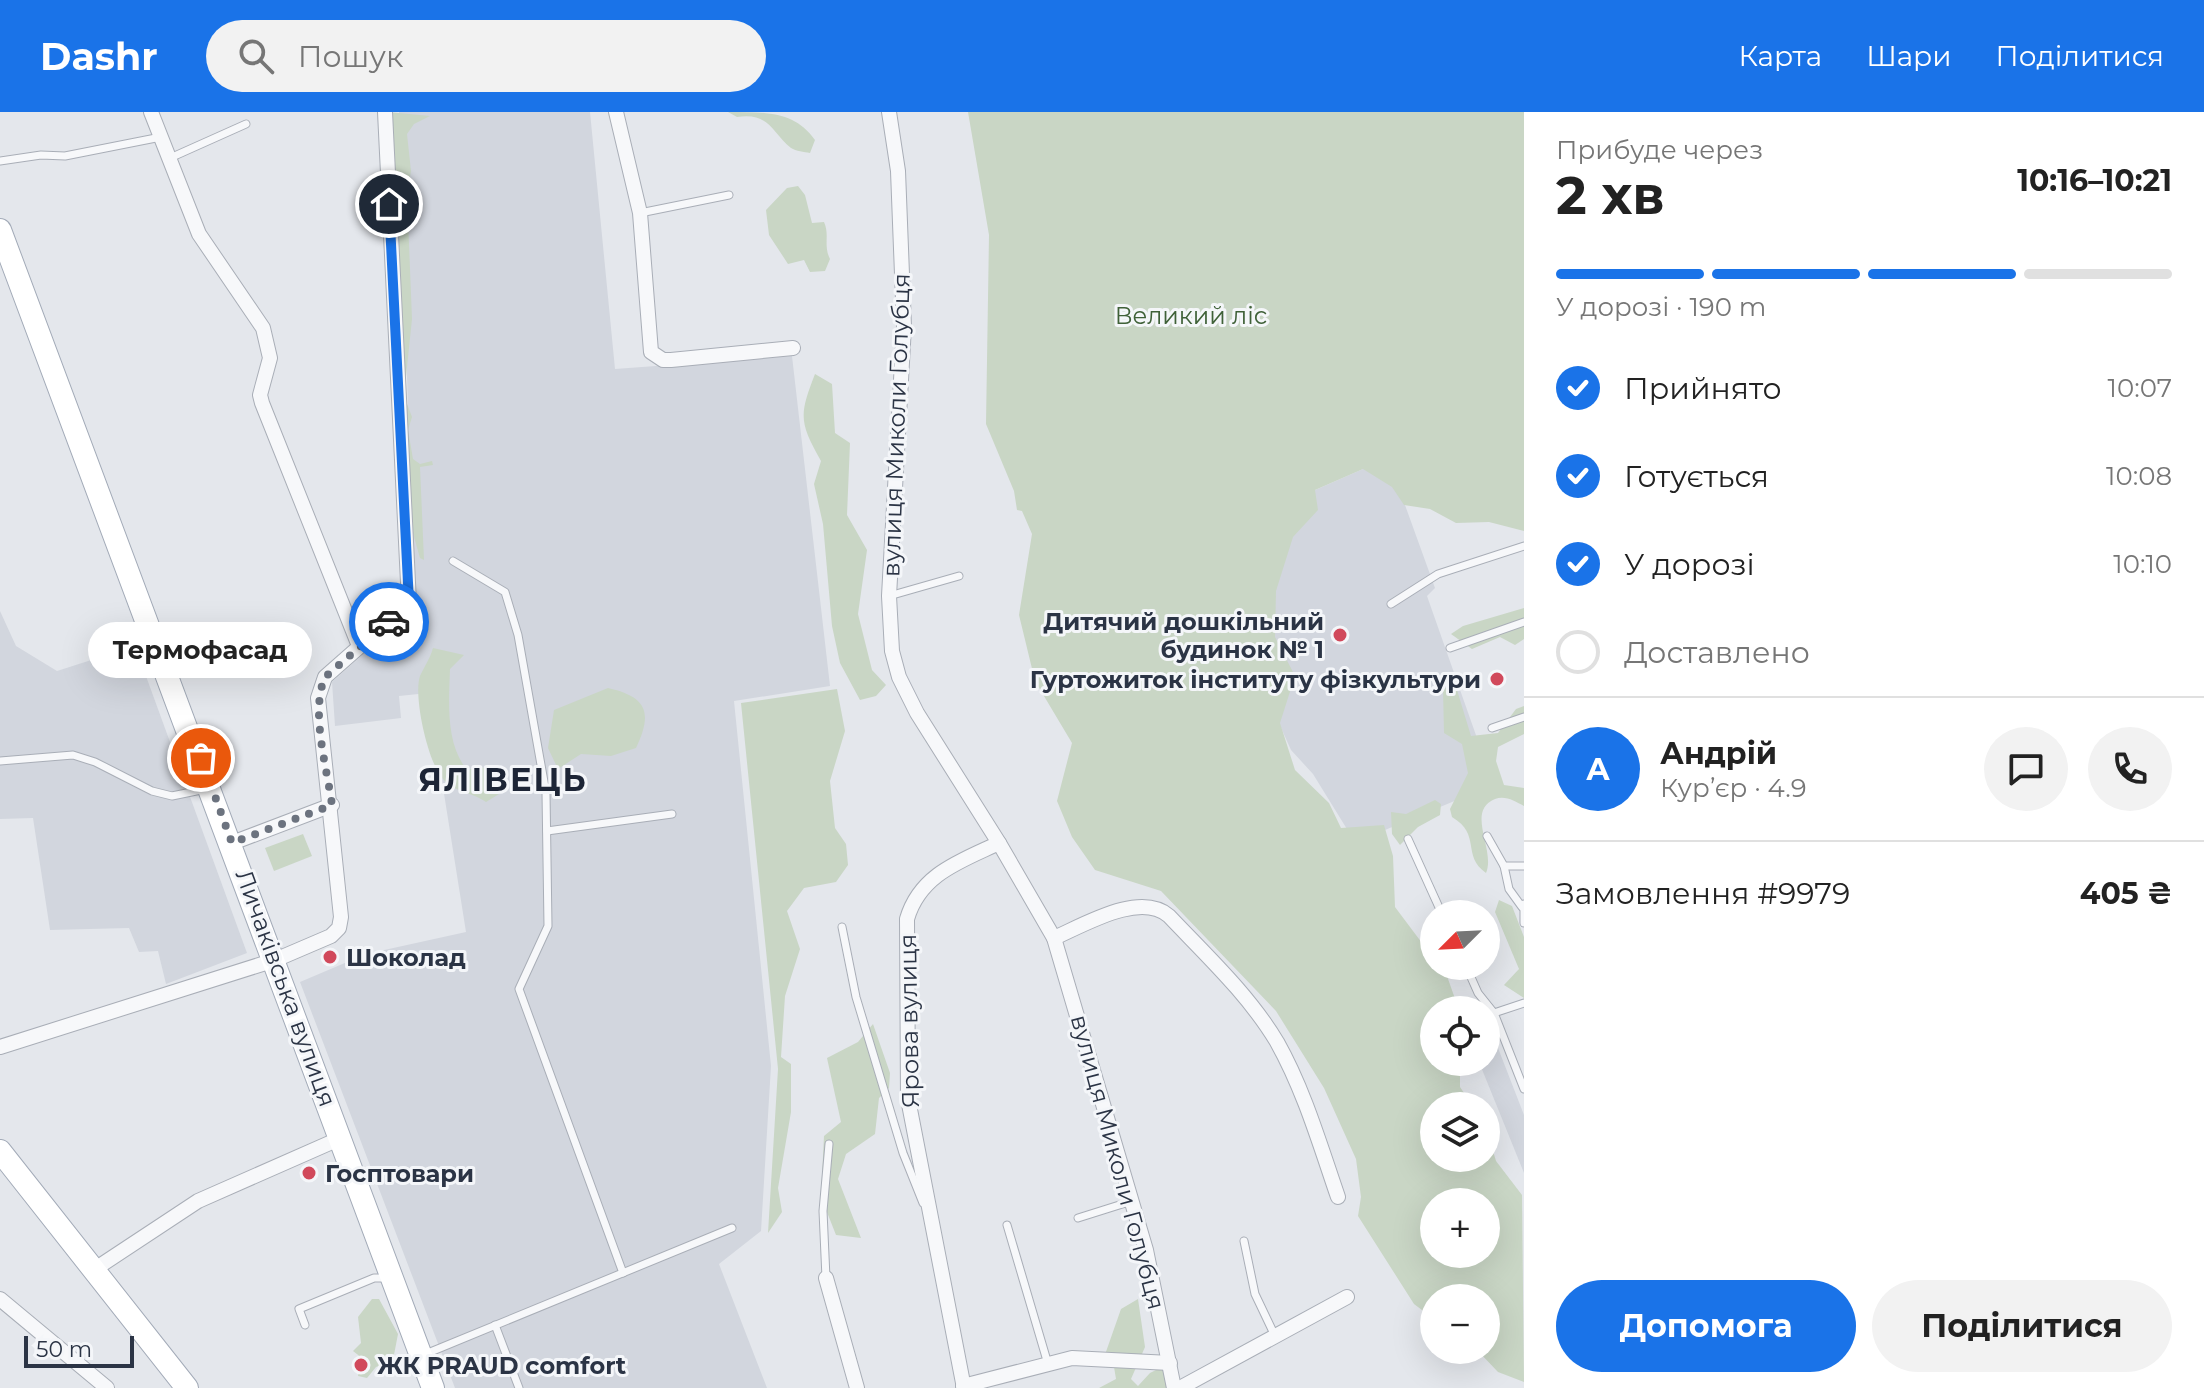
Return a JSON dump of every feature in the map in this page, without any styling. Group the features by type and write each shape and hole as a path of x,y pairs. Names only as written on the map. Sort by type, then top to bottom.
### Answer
{"main road":[{"name":"Личаківська вулиця","path":"0,230 212,788 433,1388"},
{"path":"0,1151 95,1269 180,1385"}],"street":[{"path":"151,112 199,234 263,328 270,358 260,395 262,403 359,646"},
{"path":"0,1047 275,960 331,936 339,928 341,917 332,805 318,698 325,677 409,603 385,112"},
{"path":"616,112 640,213 650,346 657,358 671,360 793,348"},
{"name":"вулиця Миколи Голубця","path":"889,112 898,171 904,326 889,596 892,651 899,677 917,713 999,843 1054,938 1132,1201 1177,1388"},
{"path":"232,843 332,805"},
{"name":"Ярова вулиця","path":"963,1387 908,1099 907,919 912,901 932,878 999,843"},
{"path":"1054,938 1095,920 1148,906 1160,909 1169,916 1227,976 1276,1041 1309,1111 1338,1197"},
{"path":"95,1269 198,1201 341,1138"},
{"path":"826,1278 857,1388"},
{"path":"1177,1388 1347,1297"},
{"path":"0,1299 107,1388"},
{"path":"963,1387 1072,1358 1170,1363"}],"lane":[{"path":"170,158 246,124"},
{"path":"0,161 41,155 65,156 161,137"},
{"path":"640,213 729,195"},
{"path":"1391,604 1438,574 1524,546"},
{"path":"453,561 505,592 518,635 546,793 548,926 519,989 623,1273"},
{"name":"вулиця Миколи Голубця","path":"889,596 959,576"},
{"path":"1450,648 1524,622"},
{"path":"1492,728 1524,717"},
{"path":"0,761 73,755 95,762 152,791 172,796 212,788"},
{"path":"547,831 672,814"},
{"path":"1487,836 1504,866 1509,889 1523,905 1524,923"},
{"path":"1408,839 1436,900"},
{"path":"1504,866 1524,866"},
{"path":"842,927 850,971 873,1055 913,1182 933,1227"},
{"path":"1500,1011 1524,1003"},
{"path":"1500,1028 1524,1089"},
{"path":"826,1278 823,1211 829,1144"},
{"path":"1078,1218 1132,1201"},
{"path":"1007,1225 1048,1364"},
{"path":"421,1356 732,1228"},
{"path":"1244,1241 1255,1294 1275,1336"},
{"path":"305,1325 299,1309 374,1278 392,1278"},
{"path":"495,1325 519,1388"}],"shaded area":[{"path":"399,112 590,112 615,369 792,356 830,686 734,701 771,1066 761,1231 719,1264 767,1388 455,1388 300,982 366,954 466,932 428,693 399,696 401,718 335,726 332,682 414,609"},
{"name":"Дитячий дошкільний будинок № 1","path":"1388,458 1435,588 1427,596 1490,775 1488,787 1361,840 1350,834 1313,774 1291,750 1228,609 1304,495"},
{"path":"0,611 16,646 57,671 135,646 247,953 166,984 158,951 139,952 129,928 50,930 33,818 0,819"},
{"path":"1500,1053 1524,1115 1524,1173 1500,1114 1500,1092 1491,1092 1485,1076 1500,1076"}],"green space":[{"path":"388,112 430,116 414,124 407,134 411,171 407,194 412,319 404,396 412,417 408,430 413,459 420,464 432,461 433,465 420,467 424,560 420,558 405,505"},
{"path":"728,112 768,113 799,124 815,140 810,153 791,148 764,121 748,116 737,117"},
{"name":"Великий ліс","path":"968,112 1524,112 1524,531 1489,522 1456,523 1430,509 1404,505 1392,487 1363,469 1315,490 1318,510 1293,537 1276,591 1275,637 1295,676 1280,723 1295,770 1329,803 1341,828 1384,825 1393,856 1395,907 1420,940 1420,980 1448,980 1454,996 1420,996 1420,1076 1460,1076 1463,1092 1420,1092 1420,1172 1500,1172 1500,1166 1522,1195 1524,1382 1498,1372 1490,1364 1500,1364 1500,1284 1420,1284 1420,1308 1414,1304 1358,1216 1361,1197 1356,1159 1324,1088 1276,1011 1161,891 1095,870 1072,837 1057,801 1072,743 1035,681 1019,615 1032,534 1022,511 1017,510 1014,491 986,424 989,235"},
{"path":"798,186 805,195 812,223 824,222 826,227 830,259 825,271 810,272 804,260 788,264 769,235 766,210 787,188"},
{"path":"815,374 832,384 835,433 850,443 847,515 867,550 858,614 872,670 886,685 876,696 860,700 840,663 832,626 823,524 814,484 821,461 804,418 806,399"},
{"path":"1524,608 1524,639 1515,645 1500,637 1472,649 1451,634 1463,626"},
{"path":"433,648 464,655 450,669 452,736 455,749 468,771 475,766 486,769 504,791 486,802 447,783 437,771 427,745 418,686"},
{"path":"1449,686 1457,690 1471,736 1498,733 1516,709 1524,706 1524,734 1498,747 1496,761 1504,785 1524,788 1524,806 1510,799 1495,799 1482,812 1488,864 1486,873 1474,859 1466,831 1452,817 1450,809 1468,773 1462,744 1444,733 1443,690"},
{"path":"608,688 631,696 643,708 644,725 636,748 611,756 581,754 558,769 548,748 554,710"},
{"path":"837,689 845,731 830,781 835,828 846,844 848,865 836,882 804,888 787,911 800,949 785,996 781,1057 791,1064 791,1112 778,1188 782,1212 768,1233 778,1069 741,703"},
{"path":"1435,800 1441,804 1440,815 1418,827 1400,845 1392,834 1391,812 1406,814"},
{"path":"303,834 312,856 274,871 265,848"},
{"path":"1500,900 1512,906 1524,937 1524,998 1504,985 1519,969 1500,924"},
{"path":"873,1024 890,1073 889,1088 879,1098 875,1134 846,1154 838,1179 861,1238 836,1235 821,1197 824,1136 841,1122 827,1058 858,1042"},
{"path":"372,1299 379,1299 398,1334 393,1360 376,1367 367,1378 358,1376 362,1358 353,1351 361,1343 358,1317"},
{"path":"1138,1299 1145,1347 1131,1379 1138,1386 1150,1373 1174,1361 1178,1363 1169,1388 1099,1388 1116,1379 1114,1367 1101,1366 1121,1309"}],"way so far":[{"path":"201,758 232,843 332,805 319,711 320,688 325,677 389,622"}],"place":[{"name":"Дитячий дошкільний будинок № 1","path":"1340,635"},
{"name":"Гуртожиток інституту фізкультури","path":"1497,679"},
{"name":"Термофасад","path":"201,758"},
{"name":"Шоколад","path":"330,957"},
{"name":"Госптовари","path":"309,1173"},
{"name":"ЖК PRAUD comfort","path":"361,1365"}],"district":[{"name":"ЯЛІВЕЦЬ","path":"503,779"}],"route":[{"path":"389,204 409,603 389,622"}]}
